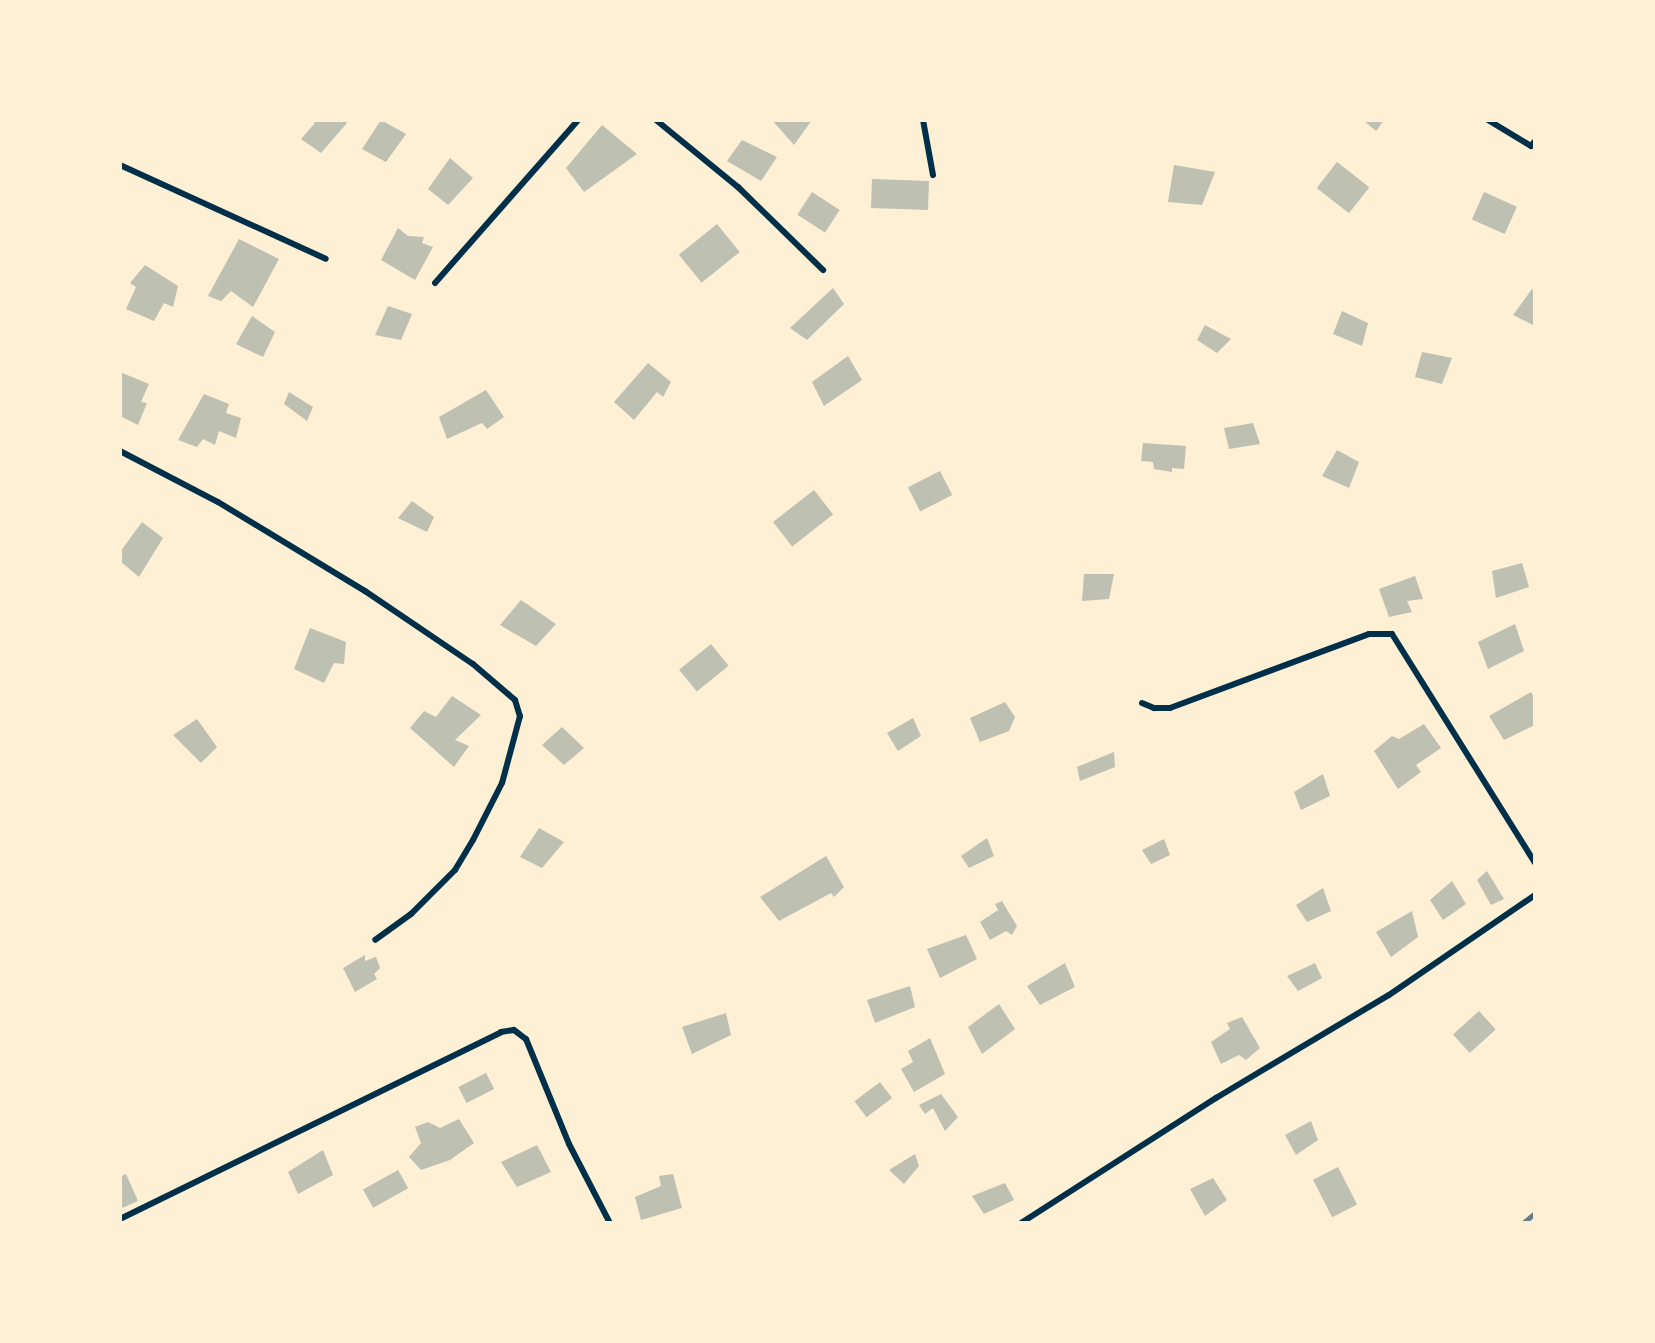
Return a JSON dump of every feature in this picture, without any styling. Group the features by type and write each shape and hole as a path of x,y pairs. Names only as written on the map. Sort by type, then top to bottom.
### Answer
{"street":[{"path":"435,283 578,120"},
{"path":"656,120 738,187 823,270"},
{"path":"923,120 933,175"},
{"path":"1488,120 1531,146 1535,141"},
{"path":"120,165 326,259"},
{"path":"120,451 218,502 365,591 473,664 515,700 520,716 502,783 473,840 455,870 426,899 375,940"},
{"path":"1142,703 1154,708 1170,708 1359,637 1382,632 1392,634 1535,863"},
{"path":"1021,1223 1216,1098 1389,995 1535,895"},
{"path":"120,1219 491,1037 514,1030 526,1039 569,1144 609,1223"}],"building":[{"path":"310,120 344,120 347,123 321,153 301,139 315,123"},
{"path":"381,120 406,134 386,162 362,149"},
{"path":"772,120 812,120 794,145"},
{"path":"1363,120 1384,120 1376,131"},
{"path":"602,125 637,154 584,192 566,168"},
{"path":"742,140 777,157 761,181 727,161"},
{"path":"450,158 473,178 448,205 428,189"},
{"path":"1337,162 1369,187 1349,213 1317,188"},
{"path":"1174,165 1215,172 1202,205 1168,202"},
{"path":"872,179 929,181 928,210 871,208"},
{"path":"812,192 840,210 825,233 797,215"},
{"path":"1484,192 1517,207 1505,234 1472,219"},
{"path":"717,224 740,252 702,283 679,255"},
{"path":"398,228 408,236 424,237 422,243 433,247 415,280 381,260"},
{"path":"239,239 279,259 253,307 231,291 221,301 208,296"},
{"path":"145,265 178,286 173,307 164,303 154,321 126,309 136,287 130,283"},
{"path":"833,288 844,304 807,340 790,328"},
{"path":"1532,289 1535,292 1535,326 1513,315"},
{"path":"388,306 412,314 401,340 375,335"},
{"path":"1342,311 1368,323 1362,346 1333,334"},
{"path":"252,316 275,332 263,357 236,344"},
{"path":"1205,325 1231,339 1217,353 1197,340"},
{"path":"1422,352 1452,358 1442,384 1415,377"},
{"path":"848,356 862,380 824,406 812,382"},
{"path":"648,363 671,382 663,397 657,392 634,420 614,402"},
{"path":"120,372 149,384 141,402 147,403 138,425 120,416"},
{"path":"486,390 504,417 487,429 482,423 447,439 439,417"},
{"path":"289,392 313,407 307,421 284,404"},
{"path":"204,394 229,404 226,413 241,418 236,438 219,431 215,445 203,439 197,447 178,440"},
{"path":"1253,423 1260,444 1229,449 1224,428"},
{"path":"1143,443 1186,446 1184,469 1172,468 1172,472 1154,469 1153,462 1141,461"},
{"path":"1337,450 1359,462 1349,488 1322,476"},
{"path":"940,471 952,495 920,511 908,487"},
{"path":"814,490 833,514 792,546 773,522"},
{"path":"412,501 434,517 427,532 398,518"},
{"path":"142,522 163,538 139,577 120,561 120,552"},
{"path":"1522,563 1529,587 1496,598 1492,571"},
{"path":"1084,574 1114,574 1109,599 1082,601"},
{"path":"1415,576 1423,599 1407,601 1412,612 1389,617 1379,589"},
{"path":"521,600 556,624 536,646 500,625"},
{"path":"1515,624 1524,651 1488,669 1478,642"},
{"path":"310,628 346,642 344,664 334,663 324,683 294,669"},
{"path":"711,644 729,666 697,692 679,670"},
{"path":"1531,692 1535,699 1535,725 1504,740 1489,716"},
{"path":"452,696 481,715 455,740 469,746 454,767 410,728 424,711 436,717"},
{"path":"1005,702 1015,717 1009,731 980,742 970,718"},
{"path":"913,718 921,736 898,751 887,733"},
{"path":"197,719 217,747 201,763 173,735"},
{"path":"1424,724 1441,748 1416,765 1421,772 1398,789 1374,751 1392,736 1399,739"},
{"path":"562,727 584,748 564,765 542,745"},
{"path":"1114,752 1115,767 1080,781 1077,767"},
{"path":"1323,774 1330,796 1301,810 1294,792"},
{"path":"539,828 564,842 542,868 520,857"},
{"path":"987,838 994,856 969,868 961,856"},
{"path":"1164,839 1170,855 1151,864 1142,850"},
{"path":"826,856 844,887 834,897 831,893 779,921 760,897"},
{"path":"1487,871 1504,899 1491,905 1477,880"},
{"path":"1452,881 1466,904 1443,920 1430,900"},
{"path":"1323,888 1331,911 1307,922 1296,905"},
{"path":"1002,901 1017,926 1012,935 1006,931 990,940 980,922 998,910 995,904"},
{"path":"1412,911 1418,937 1391,957 1376,932"},
{"path":"966,935 977,959 940,978 927,949"},
{"path":"365,955 365,961 376,957 380,968 374,974 377,979 355,992 343,968"},
{"path":"1065,963 1075,987 1040,1005 1027,986"},
{"path":"1315,963 1322,978 1298,991 1287,976"},
{"path":"910,986 915,1007 875,1023 867,1000"},
{"path":"999,1004 1015,1029 982,1054 968,1027"},
{"path":"1479,1011 1496,1030 1470,1053 1453,1034"},
{"path":"726,1013 731,1035 692,1054 682,1027"},
{"path":"1242,1017 1260,1048 1246,1060 1239,1055 1221,1064 1211,1042 1230,1029 1227,1023"},
{"path":"930,1038 945,1074 914,1092 901,1069 913,1062 908,1051"},
{"path":"486,1073 494,1089 467,1103 458,1087"},
{"path":"880,1082 892,1098 866,1117 854,1101"},
{"path":"941,1094 958,1117 945,1131 933,1108 925,1114 919,1105"},
{"path":"459,1119 474,1143 450,1160 421,1170 409,1157 421,1143 415,1127 428,1122 440,1128"},
{"path":"1311,1121 1318,1140 1296,1155 1285,1135"},
{"path":"537,1145 551,1172 517,1187 501,1162"},
{"path":"323,1150 333,1175 298,1194 288,1172"},
{"path":"915,1154 919,1166 904,1184 889,1170"},
{"path":"1338,1167 1357,1204 1332,1217 1313,1180"},
{"path":"398,1170 408,1188 373,1208 363,1189"},
{"path":"126,1174 138,1201 120,1209 120,1177"},
{"path":"673,1174 682,1208 641,1220 635,1197 661,1186 659,1176"},
{"path":"1213,1178 1227,1200 1205,1216 1190,1189"},
{"path":"1005,1183 1014,1200 984,1214 972,1196"}],"railway":[{"path":"1523,1223 1535,1213"}]}
